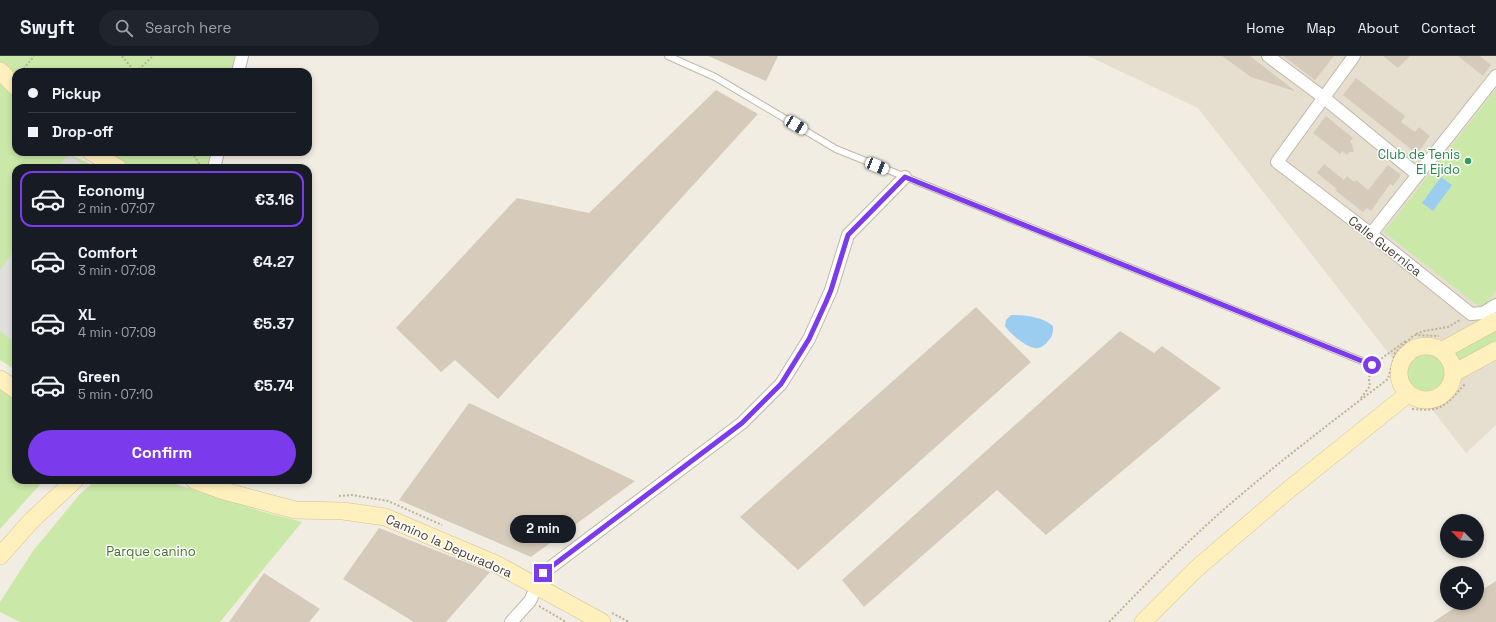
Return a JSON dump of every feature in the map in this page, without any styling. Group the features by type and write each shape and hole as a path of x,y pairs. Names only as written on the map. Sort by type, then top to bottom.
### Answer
{"street":[{"path":"239,68 242,56"},
{"path":"1268,56 1323,97 1418,175"},
{"path":"1323,97 1354,56"},
{"path":"0,71 12,83"},
{"path":"1371,234 1496,76"},
{"name":"Calle Guernica","path":"1323,97 1277,162 1371,234 1471,314"},
{"path":"98,156 111,164"},
{"path":"511,622 533,594 543,573 742,423 781,384 809,339 831,290 848,235 905,177"},
{"path":"1471,314 1483,313 1496,305"},
{"path":"1444,343 1451,360 1454,373 1448,390 1442,396 1433,400 1420,399 1408,394 1402,386 1399,378 1399,368 1405,356 1416,347 1425,345 1434,346 1444,343 1496,321"},
{"path":"1454,373 1496,350"},
{"path":"0,379 12,387"},
{"path":"1143,622 1202,564 1286,492 1408,394"},
{"path":"0,556 31,521 71,484"},
{"name":"Camino la Depuradora","path":"205,484 224,491 295,510 343,511 385,517 496,564 533,594 602,622"}],"lane":[{"path":"668,56 715,77 836,149 1372,365"}],"path":[{"path":"24,68 34,56"},
{"path":"122,56 132,68"},
{"path":"140,68 153,56"},
{"path":"1359,401 1370,386 1369,380 1372,365 1414,335 1424,331 1448,327 1471,314"},
{"path":"1414,335 1444,343"},
{"path":"1109,622 1166,563 1228,506 1274,467 1388,379 1395,353 1414,335"},
{"path":"533,594 566,622"}],"shaded area":[{"path":"1088,56 1496,56 1496,425 1466,453 1198,108"},
{"path":"70,156 72,156 81,164 63,164 61,162"},
{"path":"12,253 12,341 0,331 0,270"}],"green space":[{"path":"0,56 237,56 235,68 12,68 12,83 0,71"},
{"path":"0,83 12,95 12,156 73,156 90,164 12,164 12,368 0,360"},
{"name":"Club de Tenis El Ejido","path":"1496,89 1496,291 1482,309 1384,232"},
{"path":"98,156 216,156 214,164 111,164"},
{"path":"1496,324 1496,347 1456,366 1449,353"},
{"path":"1426,348 1440,352 1447,359 1451,373 1447,387 1440,394 1426,398 1412,394 1405,387 1401,373 1405,359 1412,352"},
{"path":"0,390 12,398 12,484 40,484 0,529"},
{"name":"Parque canino","path":"91,484 176,484 260,511 302,522 220,622 20,622 0,612 0,602 33,551 80,494"}],"water":[{"path":"1441,177 1452,185 1433,211 1422,203"},
{"path":"1011,315 1028,316 1044,320 1053,326 1052,336 1041,347 1030,347 1015,337 1005,326 1006,320"}],"building":[{"path":"708,56 778,56 766,81"},
{"path":"1222,56 1250,56 1294,91 1251,77"},
{"path":"1283,56 1334,56 1315,80"},
{"path":"1383,56 1410,56 1398,68"},
{"path":"1458,56 1480,56 1491,65 1483,76"},
{"path":"1356,78 1405,116 1401,122 1415,132 1419,127 1430,136 1417,154 1343,95"},
{"path":"716,90 758,114 498,399 455,360 441,372 396,328 517,198 589,213"},
{"path":"1326,116 1353,138 1350,142 1354,152 1349,152 1347,155 1342,151 1340,154 1313,133"},
{"path":"1324,164 1344,180 1347,176 1354,182 1356,180 1368,190 1388,165 1401,175 1393,186 1390,184 1371,211 1367,208 1363,212 1335,190 1337,189 1317,173"},
{"path":"976,307 1031,362 798,570 740,517"},
{"path":"1120,331 1154,353 1162,346 1221,388 1046,535 997,490 864,607 842,580"},
{"path":"469,403 635,481 531,557 399,500"},
{"path":"379,528 490,572 446,622 414,622 343,579"},
{"path":"264,573 320,609 309,622 229,622"},
{"path":"1496,581 1496,622 1433,622 1451,610 1484,610 1484,589"}],"place":[{"name":"Club de Tenis El Ejido","path":"1468,161"}],"route":[{"path":"543,573 742,423 781,384 809,339 826,302 848,235 905,177 1372,365"}]}
